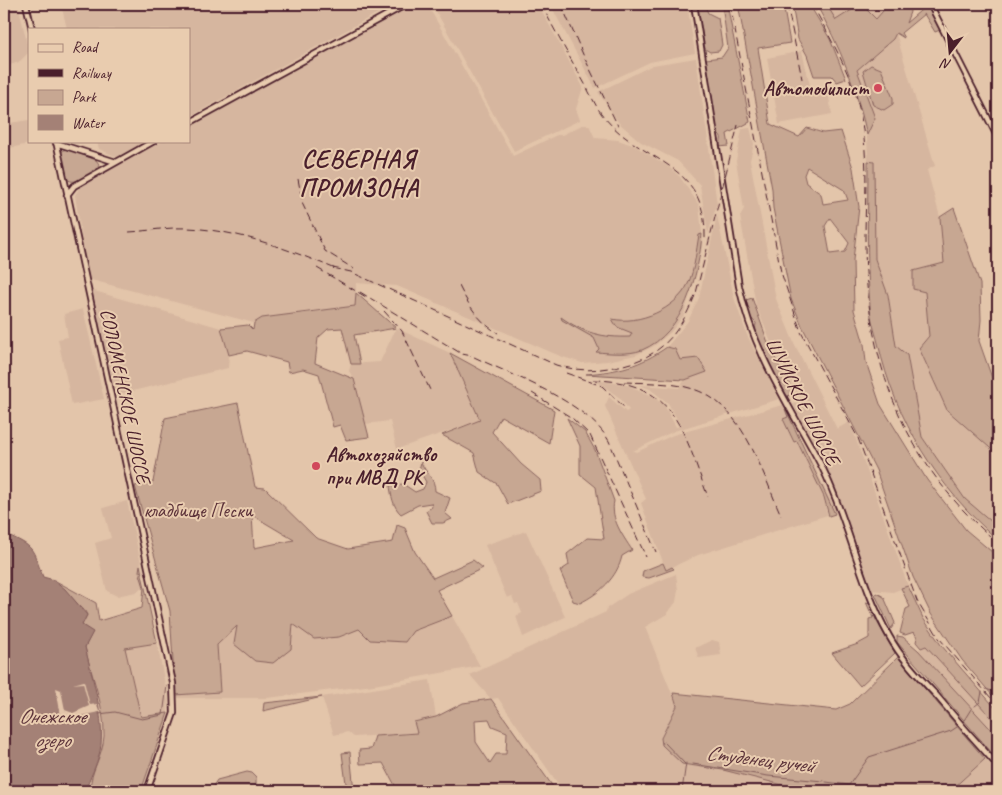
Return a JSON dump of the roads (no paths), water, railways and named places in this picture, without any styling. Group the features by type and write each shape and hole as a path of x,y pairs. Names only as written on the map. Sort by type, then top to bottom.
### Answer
{"main road":[{"path":"26,4 32,28"},
{"path":"190,122 406,4"},
{"name":"ШУЙСКОЕ ШОССЕ","path":"694,4 738,286 758,350 822,468 842,516 869,592 889,637 911,667 998,766"},
{"path":"930,4 998,138"},
{"path":"56,142 99,159 116,162"},
{"name":"СОЛОМЕНСКОЕ ШОССЕ","path":"56,142 176,702 171,726 147,791"},
{"path":"67,195 74,186 152,142"},
{"path":"58,154 62,148 68,147"},
{"path":"98,172 101,168 99,159"},
{"path":"64,180 74,186"}],"water":[{"name":"Онежское озеро","path":"4,533 31,549 43,577 54,580 65,589 87,615 82,625 93,632 85,647 100,713 101,739 97,761 85,791 4,791"}],"waterway":[{"path":"99,714 115,712 142,719 163,715 167,686"},
{"name":"Студенец ручей","path":"986,689 997,693 998,696"},
{"name":"Студенец ручей","path":"975,706 980,702 982,692"},
{"name":"Студенец ручей","path":"963,722 971,709"},
{"name":"Студенец ручей","path":"826,782 849,785 869,757 951,731 957,727"},
{"path":"664,742 685,764"},
{"name":"Студенец ручей","path":"682,791 686,763"},
{"name":"Студенец ручей","path":"693,764 768,776 823,781"}],"railway":[{"path":"541,4 604,117 620,133 670,166 684,178 696,193 703,213 705,239"},
{"path":"561,4 585,59 618,126"},
{"path":"730,4 781,272 801,332 858,438 917,601 939,638 998,706"},
{"path":"787,4 802,79"},
{"path":"812,4 847,72 856,96 860,114 866,169 865,243 867,287 873,330 883,370 897,409 915,445 938,480 965,512 998,543"},
{"path":"333,268 351,272 556,365 592,370 630,363 644,358 666,343 675,333 696,293 738,125"},
{"path":"298,179 303,205 325,251 354,269"},
{"path":"129,232 180,228 226,233 283,248 338,270"},
{"path":"317,268 366,297"},
{"path":"459,286 475,313 485,324 498,333"},
{"path":"360,292 462,354 472,356 527,381 584,414 609,441 656,552"},
{"path":"384,311 402,331 430,390"},
{"path":"566,373 602,386 626,409"},
{"path":"593,380 621,383 642,389 659,400 672,414 683,431 708,497"},
{"path":"624,382 659,383 693,389 710,397 725,409 738,424 749,442 781,515"},
{"path":"532,393 572,418 590,435 646,557"}],"place":[{"name":"Автомобилист","path":"878,88"},
{"name":"Автохозяйство при МВД РК","path":"316,466"}],"district":[{"name":"СЕВЕРНАЯ ПРОМЗОНА","path":"359,172"}],"park label":[{"name":"кладбище Пески","path":"198,510"}]}
